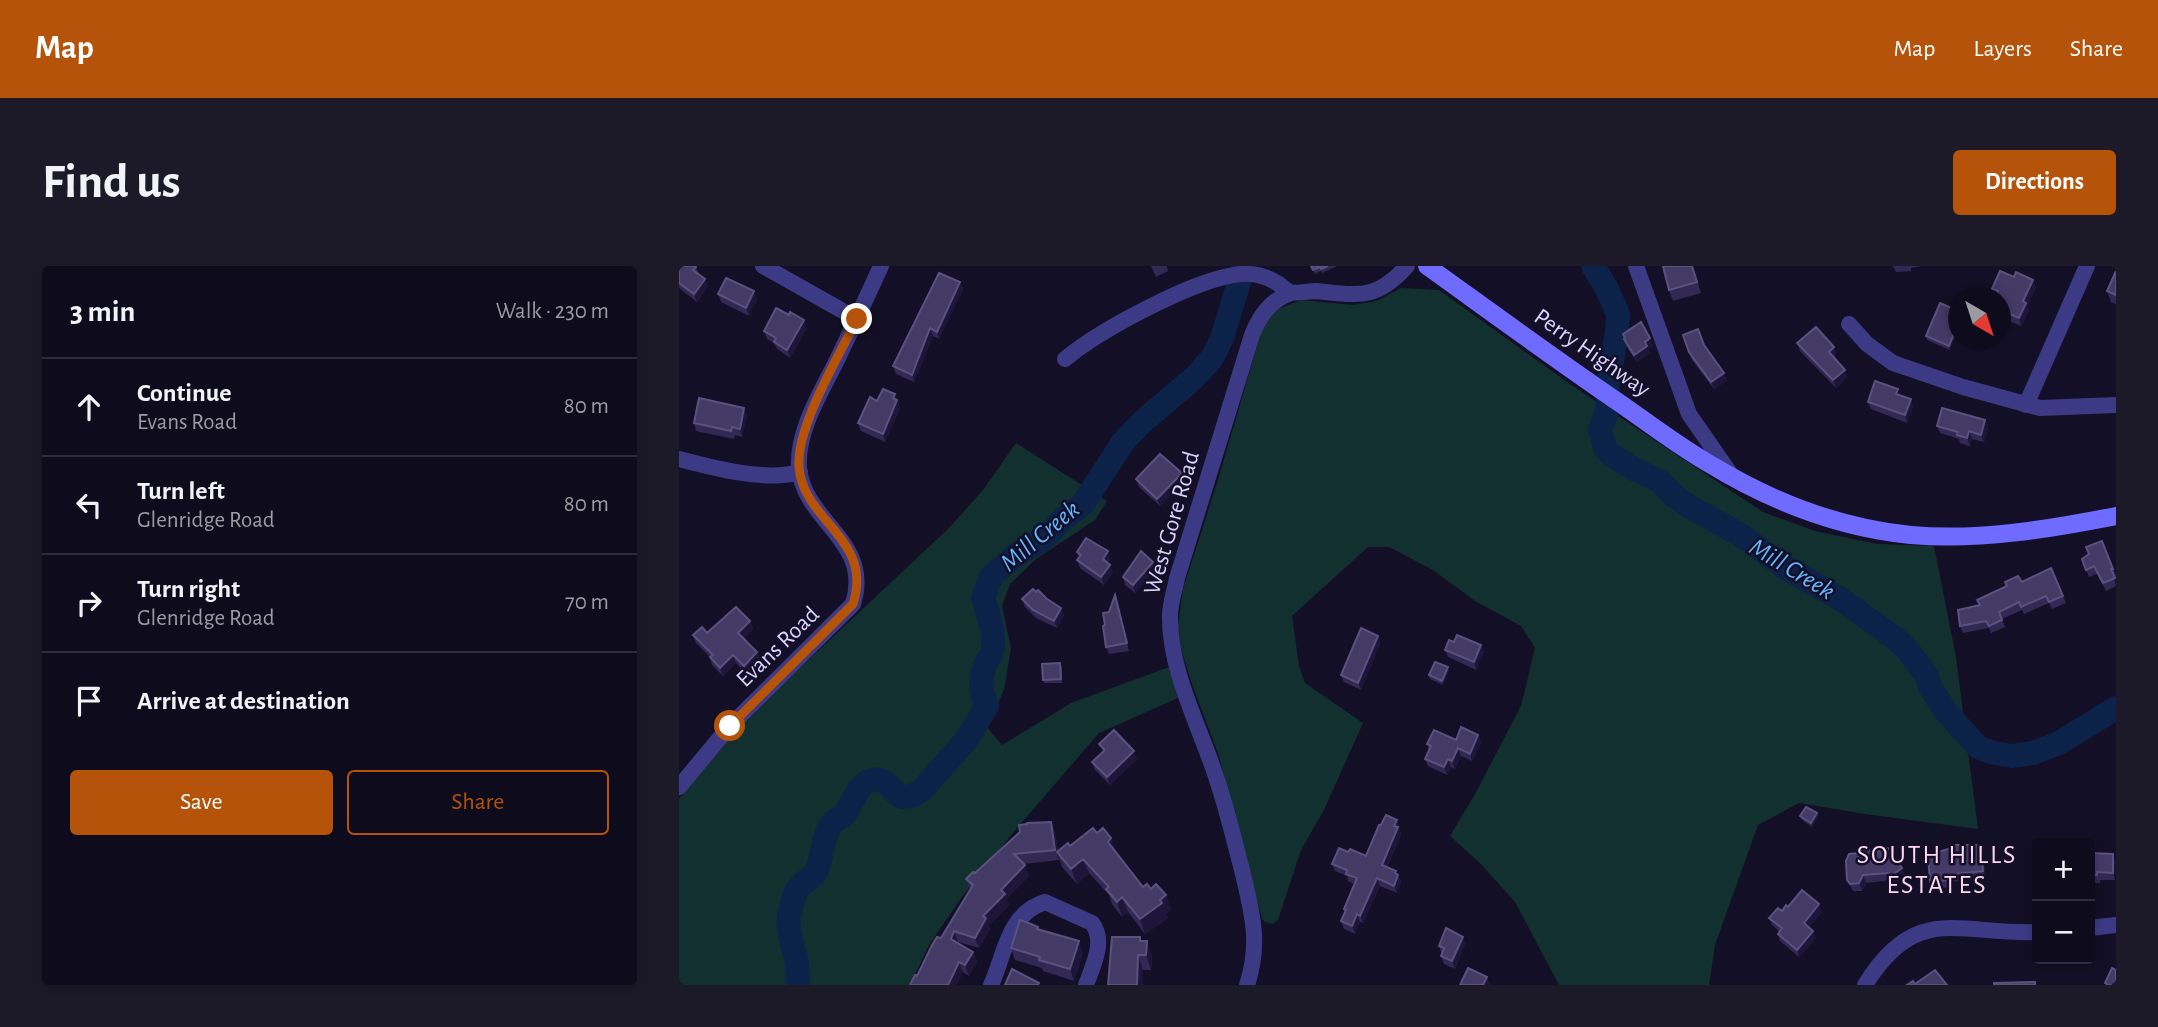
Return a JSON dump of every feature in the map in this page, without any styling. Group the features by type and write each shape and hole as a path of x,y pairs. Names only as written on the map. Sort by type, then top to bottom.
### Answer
{"main road":[{"name":"Perry Highway","path":"1427,266 1700,458 1732,477 1810,512 1857,525 1912,535 1940,536 1988,534 2116,516"}],"street":[{"path":"763,266 857,319"},
{"path":"679,459 761,475 783,476 800,472 799,454 805,429 881,266"},
{"path":"1065,359 1109,328 1220,278 1249,274 1272,280 1291,293 1313,291 1353,294 1373,292 1395,280 1407,266"},
{"path":"1636,266 1689,414 1732,477"},
{"path":"2026,405 2087,266"},
{"name":"West Gore Road","path":"1247,985 1256,939 1251,909 1222,795 1178,670 1170,614 1177,578 1252,335 1263,314 1274,301 1291,293"},
{"path":"1849,324 1867,344 1893,363 1951,383 2040,408 2116,405"},
{"name":"Evans Road","path":"679,787 730,726 853,604 857,582 850,551 809,499 800,472"},
{"path":"991,985 1011,930 1027,913 1045,902 1092,923 1095,927 1099,942 1086,985"},
{"path":"2095,927 2116,925"},
{"path":"1865,985 1891,949 1907,938 1923,932 1944,927 2032,932"}],"green space":[{"path":"1401,288 1439,290 1570,384 1763,512 1815,531 1877,544 1934,546 1956,657 1978,829 1799,803 1758,825 1715,945 1709,985 1559,985 1515,902 1481,864 1450,836 1521,706 1535,648 1521,626 1475,601 1433,570 1389,547 1368,547 1292,616 1299,666 1305,683 1363,723 1324,810 1301,850 1278,920 1273,924 1265,922 1218,753 1181,648 1178,626 1183,589 1262,329 1273,311 1301,300 1353,305 1377,301"},
{"path":"1016,443 1107,501 1095,520 1036,559 1010,584 1002,606 1011,648 1004,690 987,727 1002,745 1071,703 1169,667 1178,698 1099,733 962,897 929,945 910,985 679,985 679,799 735,733 786,681 950,527 983,490"}],"building":[{"path":"679,266 695,266 693,270 705,279 694,294 679,283"},
{"path":"1311,266 1328,266 1313,270"},
{"path":"1663,266 1692,266 1697,282 1669,290"},
{"path":"2000,271 2014,277 2016,272 2033,280 2023,301 2026,303 2019,318 2011,315 2011,287 1993,287"},
{"path":"2116,271 2116,295 2107,291"},
{"path":"939,273 960,282 937,332 930,328 912,375 893,366"},
{"path":"726,278 754,291 746,308 718,294"},
{"path":"1940,303 1948,307 1948,346 1926,336"},
{"path":"776,308 804,320 787,350 774,342 776,338 764,331"},
{"path":"1641,322 1650,338 1645,342 1647,346 1634,355 1623,334"},
{"path":"1816,327 1834,347 1829,352 1845,370 1833,380 1797,343"},
{"path":"1698,329 1704,345 1724,373 1711,382 1689,352 1683,335"},
{"path":"1875,381 1898,389 1896,394 1911,399 1905,415 1868,402"},
{"path":"883,389 895,394 893,398 897,400 883,434 858,423 870,397 877,401"},
{"path":"699,398 744,408 740,429 732,427 731,431 694,423"},
{"path":"1942,408 1985,420 1981,435 1969,431 1967,438 1957,435 1958,432 1937,426"},
{"path":"1160,454 1182,473 1157,499 1136,479"},
{"path":"1086,538 1108,551 1103,559 1110,565 1101,577 1077,560 1081,555 1077,552"},
{"path":"2102,541 2115,578 2103,583 2094,566 2086,570 2082,559 2089,554 2086,547"},
{"path":"1141,551 1153,562 1133,585 1123,577"},
{"path":"2051,568 2063,596 2049,602 2046,596 2021,607 2019,602 1999,612 2002,620 1989,626 1986,621 1960,626 1958,610 1980,605 1977,600 2007,586 2005,582 2018,576 2022,582"},
{"path":"1033,589 1061,608 1054,621 1033,610 1022,599"},
{"path":"1115,595 1127,643 1106,647 1103,613 1109,612"},
{"path":"736,607 750,621 738,633 757,652 744,666 733,655 720,668 710,657 713,655 693,635 702,627 707,633"},
{"path":"1361,628 1378,636 1358,683 1341,675"},
{"path":"1457,635 1481,645 1474,662 1445,650 1449,640 1454,642"},
{"path":"1435,662 1448,667 1442,681 1429,675"},
{"path":"1060,663 1061,679 1043,680 1042,664"},
{"path":"1461,727 1478,735 1470,754 1458,748 1452,761 1448,759 1444,767 1425,759 1431,746 1427,744 1434,730 1456,740"},
{"path":"1114,730 1134,751 1107,777 1092,762 1104,751 1099,744"},
{"path":"1806,807 1817,813 1811,823 1800,816"},
{"path":"1386,815 1397,820 1394,826 1398,827 1382,865 1396,871 1398,875 1394,886 1377,878 1360,916 1357,914 1352,926 1341,921 1357,878 1332,864 1339,848 1348,852 1350,849 1366,856"},
{"path":"1051,822 1055,850 1014,854 1025,865 1001,890 1005,894 983,916 986,918 975,938 954,931 951,939 973,952 965,965 959,962 948,985 910,985 937,937 941,938 973,885 966,879 1020,832 1019,825"},
{"path":"1093,828 1097,833 1103,828 1111,838 1108,842 1143,887 1147,884 1151,889 1156,884 1166,895 1160,900 1162,903 1140,919 1122,897 1117,902 1106,889 1109,887 1083,859 1071,869 1057,852 1068,843 1070,846"},
{"path":"1955,845 1981,845 1983,871 1947,875 1947,880 1930,882 1928,855"},
{"path":"1888,848 1902,868 1891,876 1889,873 1863,875 1859,883 1850,884 1847,880 1846,861 1849,854 1869,849 1873,855"},
{"path":"2095,853 2113,854 2113,873 2097,872 2097,875"},
{"path":"1802,890 1819,904 1804,923 1813,931 1797,950 1778,934 1782,928 1769,918 1778,908 1782,911 1786,905 1788,907"},
{"path":"1020,920 1038,927 1037,929 1079,941 1070,969 1011,948"},
{"path":"1446,928 1463,937 1452,961 1441,956 1444,948 1439,946"},
{"path":"1112,937 1140,937 1140,941 1147,941 1146,955 1138,955 1137,985 1108,985"},
{"path":"1468,968 1487,977 1483,985 1460,985"},
{"path":"2112,968 2116,970 2116,985 2108,985 2105,983"},
{"path":"1012,969 1039,983 1038,985 1005,985"},
{"path":"1935,970 1947,985 1907,985 1913,981 1915,984"},
{"path":"2035,982 2035,985 1994,985 1994,983"}],"waterway":[{"name":"Mill Creek","path":"798,985 797,961 789,929 790,911 798,888 816,872 830,826 846,813 863,785 872,780 886,783 904,797 922,790 967,739 987,706 981,680 986,662 992,653 993,640 983,598 991,577 1015,555 1043,539 1083,504 1123,442 1142,422 1194,378 1212,358 1222,338 1244,266"},
{"name":"Mill Creek","path":"1593,266 1618,314 1608,383 1607,411 1600,429 1605,448 1611,455 1661,482 1674,496 1690,507 1739,534 1786,568 1839,598 1895,638 1927,676 1929,685 1946,712 1978,747 2012,756 2033,753 2059,743 2116,708"}],"district":[{"name":"SOUTH HILLS ESTATES","path":"1937,870"}],"route":[{"path":"730,726 853,604 857,582 850,551 809,499 800,478 799,454 808,421 857,319"}]}
